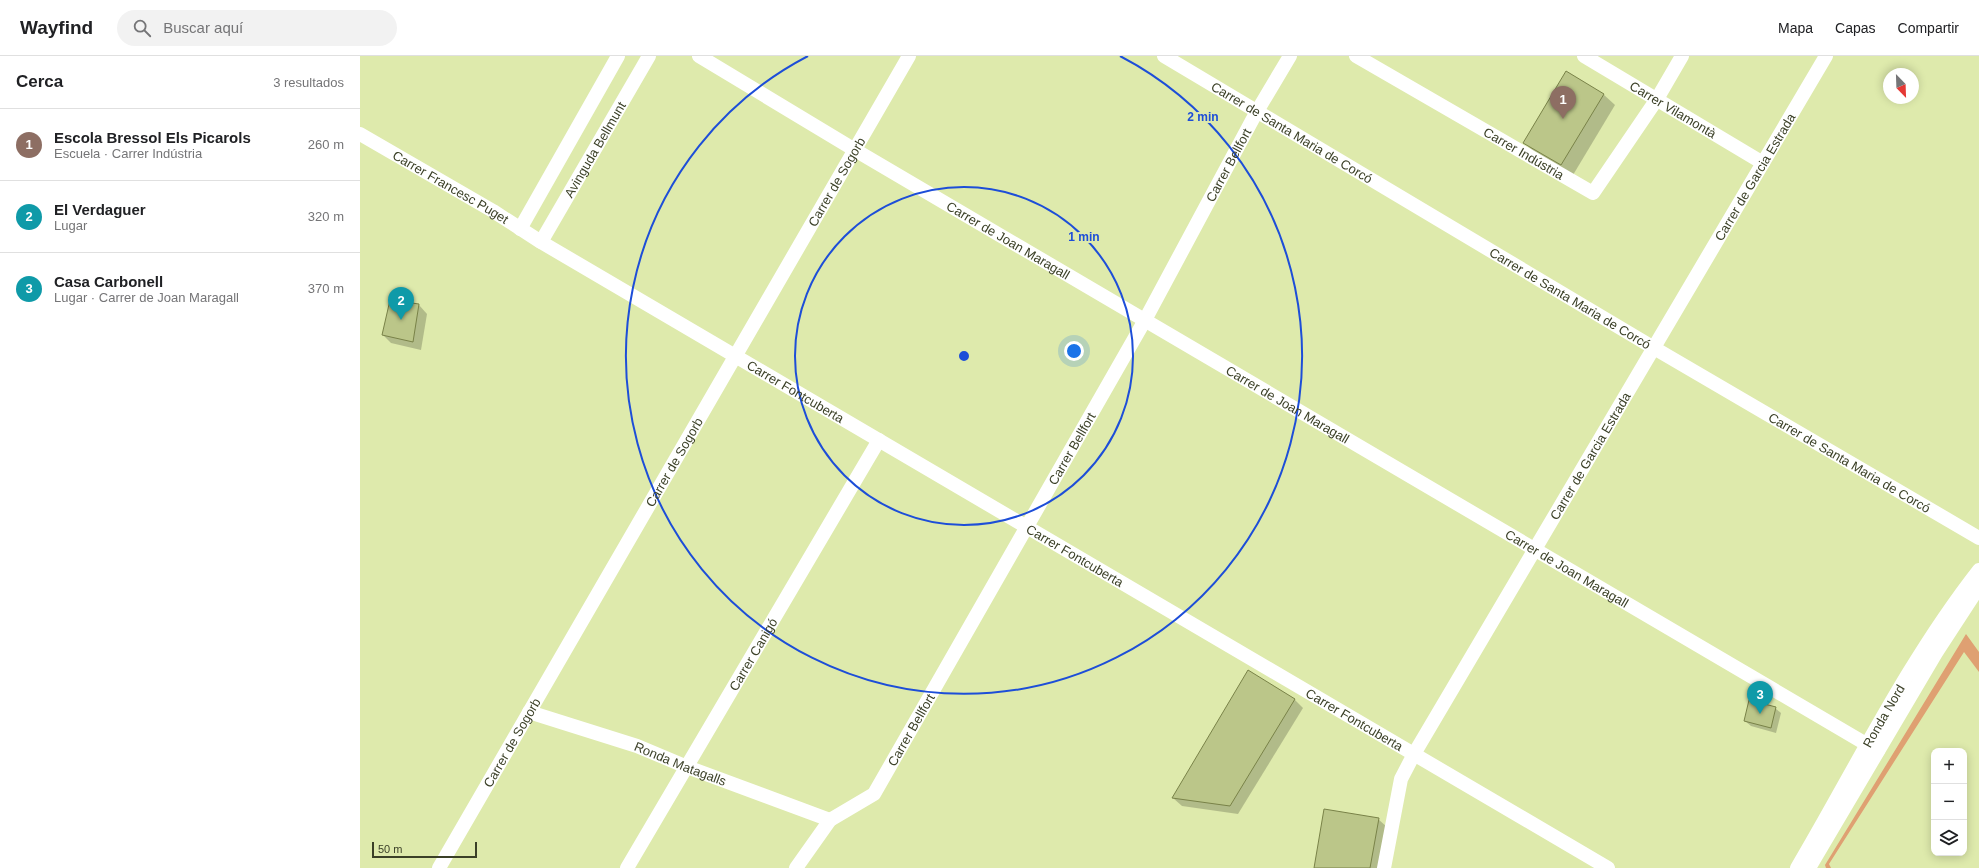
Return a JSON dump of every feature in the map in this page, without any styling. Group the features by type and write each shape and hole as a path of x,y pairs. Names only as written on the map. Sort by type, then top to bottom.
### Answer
{"street":[{"name":"Avinguda Bellmunt","path":"520,229 618,56"},
{"name":"Avinguda Bellmunt","path":"541,242 648,56"},
{"name":"Carrer de Joan Maragall","path":"699,56 854,150 1146,320 1872,748"},
{"name":"Carrer de Sogorb","path":"439,868 909,56"},
{"name":"Carrer de Santa Maria de Corcó","path":"1164,56 1654,348 1979,538"},
{"name":"Carrer Bellfort","path":"830,820 874,794 1146,320 1256,112 1290,56"},
{"name":"Carrer Indústria","path":"1356,56 1593,193 1657,99"},
{"name":"Carrer Vilamontà","path":"1584,56 1762,163"},
{"path":"1657,99 1682,56"},
{"name":"Carrer de Garcia Estrada","path":"1384,868 1401,779 1414,754 1826,56"},
{"name":"Carrer Francesc Puget","path":"360,134 541,242"},
{"name":"Carrer Fontcuberta","path":"541,242 1608,868"},
{"name":"Carrer Canigó","path":"627,868 879,440"},
{"name":"Ronda Nord","path":"1809,868 1927,646 1961,593 1979,570"},
{"name":"Ronda Nord","path":"1797,868 1872,748 1979,587"},
{"name":"Ronda Matagalls","path":"529,712 637,746 687,767 830,820"},
{"path":"796,868 830,820"}],"shaded area":[{"path":"1966,634 1979,652 1979,672 1964,652 1829,864 1831,868 1826,868 1825,865"}],"building":[{"path":"1566,71 1604,94 1561,165 1523,143"},
{"path":"390,300 419,304 413,342 382,335"},
{"path":"1248,670 1295,699 1230,806 1172,798"},
{"path":"1749,700 1776,707 1771,728 1744,721"},
{"path":"1324,809 1379,818 1370,868 1314,868"}],"place":[{"name":"Escola Bressol Els Picarols","path":"1563,119"},
{"name":"El Verdaguer","path":"401,320"},
{"name":"Casa Carbonell","path":"1760,714"}]}
